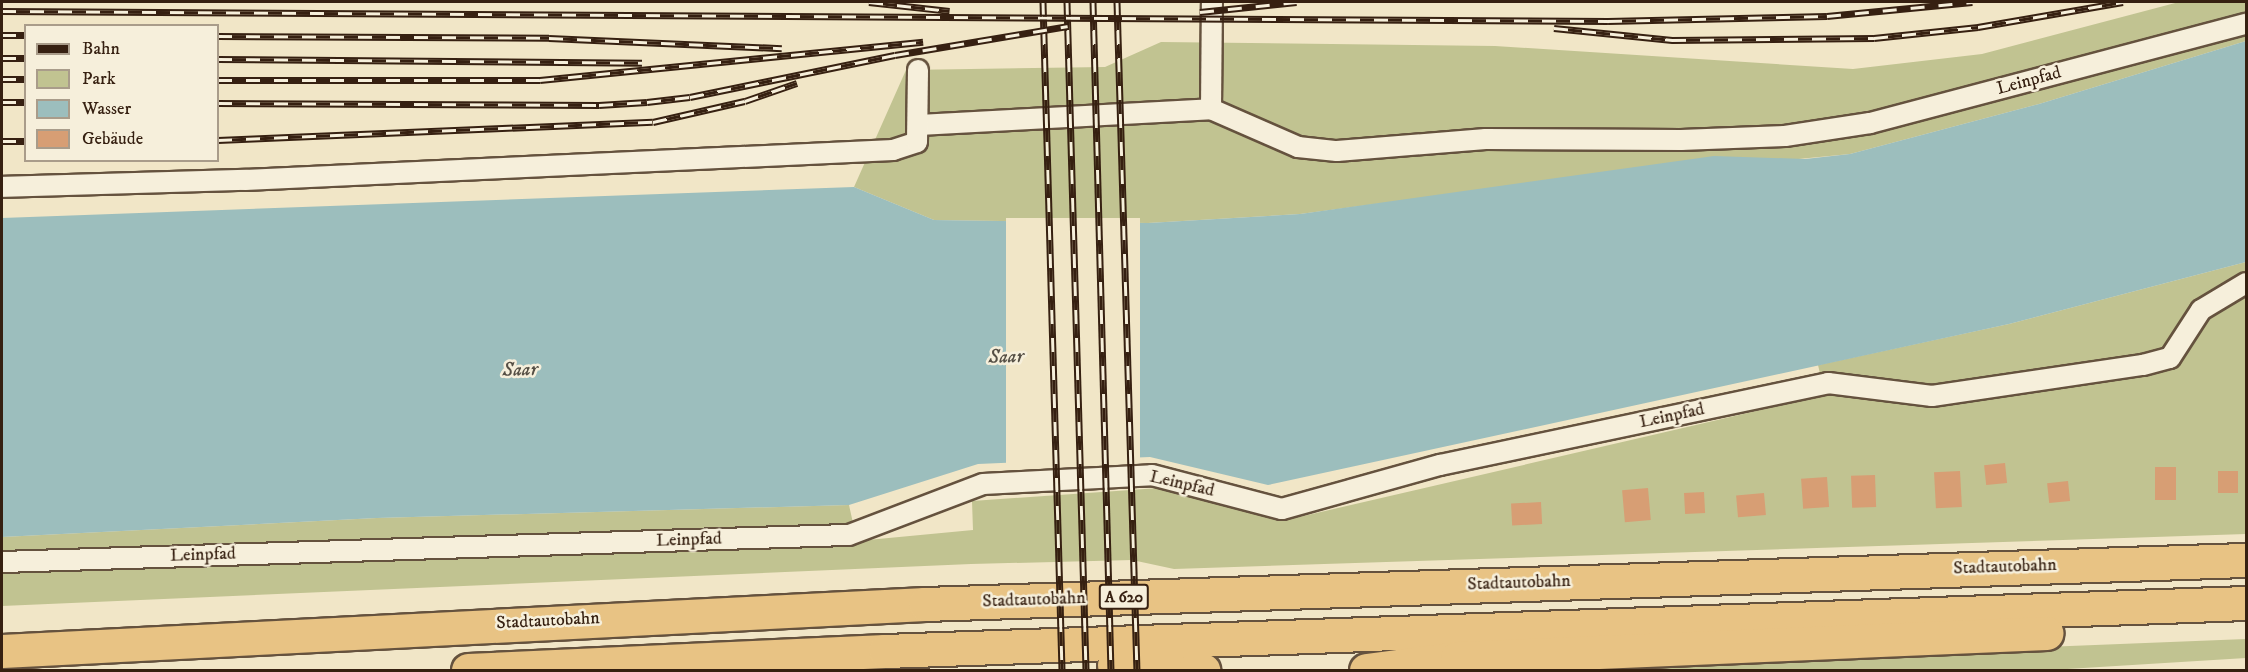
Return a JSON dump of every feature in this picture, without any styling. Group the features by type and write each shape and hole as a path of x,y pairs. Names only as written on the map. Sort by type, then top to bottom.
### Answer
{"highway":[{"name":"Stadtautobahn","path":"2,651 924,604 2247,560"},
{"path":"468,670 885,651 2247,604"},
{"path":"1366,670 1457,658 2092,630 2247,604"},
{"path":"885,651 997,669 1149,664 1196,666 1203,670"}],"lane":[{"path":"1211,109 1212,2"},
{"name":"Leinpfad","path":"919,125 1211,109 1298,147 1337,152 1486,140 1785,136 1870,123 2247,24"},
{"path":"2,187 245,180 893,150 917,142 918,70"},
{"name":"Leinpfad","path":"2,562 849,535 983,484 1152,475 1282,509 1440,465 1828,383 1932,396 2143,365 2170,358 2201,310 2247,283"}],"green space":[{"path":"2179,2 2246,2 2246,41 2039,104 1850,154 1497,188 1300,214 1148,223 934,220 854,187 906,70 1105,67 1161,42 1495,46 1853,69 1982,54"},
{"path":"2246,262 2246,534 1174,569 1132,560 971,564 2,606 2,537 377,518 849,505 857,541 973,530 972,501 1159,488 1282,521 1825,395 1818,365 2009,324"},
{"path":"2246,639 2246,658 2051,670 1472,670"}],"water":[{"name":"Saar","path":"2246,41 2246,262 2009,324 1268,485 1150,457 978,464 849,505 377,518 2,537 2,218 854,187 934,220 1148,223 1300,214 1714,156 1805,159 1850,154 2039,104"}],"pier":[{"path":"1006,218 1140,218 1140,465 1006,465"}],"building":[{"path":"2005,463 2007,483 1986,485 1984,465"},
{"path":"2155,467 2176,467 2176,500 2155,500"},
{"path":"1960,471 1962,507 1936,508 1934,472"},
{"path":"2218,471 2238,471 2238,493 2218,493"},
{"path":"1875,475 1876,507 1852,508 1851,476"},
{"path":"1827,477 1829,507 1803,509 1801,479"},
{"path":"2068,481 2070,501 2049,503 2047,483"},
{"path":"1648,488 1651,520 1625,522 1622,490"},
{"path":"1704,492 1705,513 1685,514 1684,493"},
{"path":"1764,493 1766,515 1738,517 1736,495"},
{"path":"1541,502 1542,524 1512,526 1511,504"}],"railway":[{"path":"869,2 950,11"},
{"path":"1043,2 1062,670"},
{"path":"1067,2 1086,670"},
{"path":"1093,2 1111,670"},
{"path":"1117,2 1137,670"},
{"path":"1200,12 1296,2"},
{"path":"2,11 1608,21 1827,16 1972,2"},
{"path":"1554,28 1672,40 1874,38 1978,27 2123,2"},
{"path":"219,103 599,105 647,102 690,97 895,55 1068,26"},
{"path":"2,35 24,35"},
{"path":"219,36 549,38 782,48"},
{"path":"219,80 540,80 923,42"},
{"path":"2,58 24,58"},
{"path":"219,59 642,63"},
{"path":"2,79 24,79"},
{"path":"219,140 653,122 745,101 797,83"},
{"path":"2,102 24,102"},
{"path":"2,141 24,141"}]}
